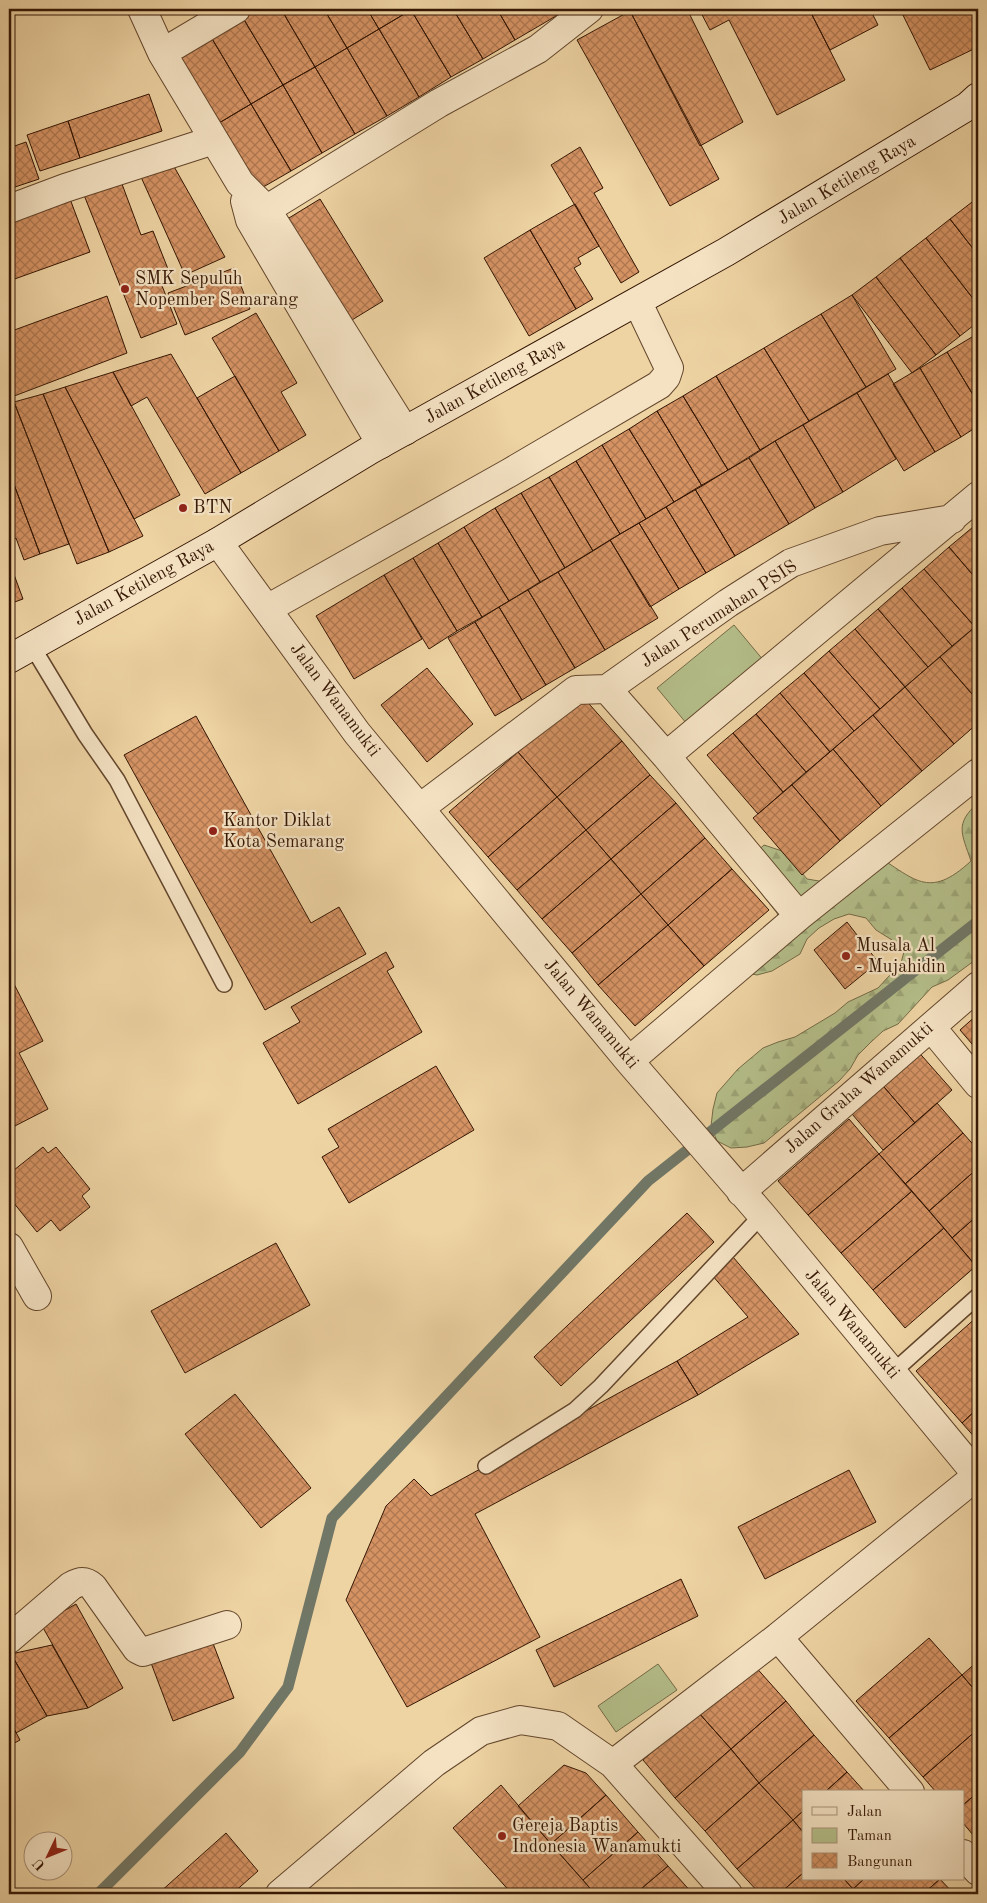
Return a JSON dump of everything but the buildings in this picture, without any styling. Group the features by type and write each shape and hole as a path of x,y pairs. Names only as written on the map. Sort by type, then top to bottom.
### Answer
{"street":[{"path":"142,9 162,53 258,214 381,444"},
{"path":"162,53 236,9"},
{"path":"258,214 439,103 538,49 589,9"},
{"name":"Jalan Ketileng Raya","path":"20,652 218,542 381,444 638,303 875,164 968,106 978,97"},
{"path":"9,209 65,188 214,140"},
{"path":"258,214 405,431"},
{"path":"267,609 509,474 659,385 669,368 638,303"},
{"path":"666,756 978,496"},
{"name":"Jalan Perumahan PSIS","path":"607,689 728,603 791,563 880,531 952,519"},
{"name":"Jalan Wanamukti","path":"218,542 357,733 637,1070 762,1215 978,1475"},
{"path":"420,808 576,690 607,689 666,756 799,916"},
{"path":"637,1070 799,916 978,773"},
{"name":"Jalan Graha Wanamukti","path":"741,1192 978,986"},
{"path":"931,1027 978,1084"},
{"path":"9,1247 37,1296"},
{"path":"613,1764 778,1637 978,1475"},
{"path":"9,1639 71,1586 83,1581 88,1582 93,1587 137,1648 142,1652 227,1625"},
{"path":"778,1637 908,1790"},
{"path":"280,1894 434,1763 481,1731 520,1720 558,1726 613,1764 728,1894"},
{"path":"964,1855 978,1871"}],"lane":[{"path":"20,652 85,734 117,780 224,984"},
{"path":"486,1466 575,1410 601,1386 762,1215"},
{"path":"893,1372 978,1296"}],"green space":[{"path":"734,625 764,661 687,724 657,688"},
{"path":"978,803 978,958 948,980 932,987 898,1024 883,1031 858,1055 850,1069 839,1081 764,1143 731,1148 717,1141 711,1126 717,1093 738,1069 763,1048 795,1037 835,1013 848,1002 878,988 901,963 905,948 876,930 866,918 849,914 834,919 819,928 807,939 800,954 772,971 757,975 742,972 782,928 777,913 757,888 751,874 751,857 764,845 785,852 807,879 825,882 874,854 911,877 932,883 956,873 971,861 962,830 963,823 970,810"},
{"path":"658,1664 677,1690 616,1732 598,1706"}],"waterway":[{"path":"98,1894 240,1752 288,1687 332,1518 648,1181 978,921"}],"place":[{"name":"SMK Sepuluh Nopember Semarang","path":"125,289"},
{"name":"BTN","path":"183,508"},
{"name":"Kantor Diklat Kota Semarang","path":"213,831"},
{"name":"Musala Al - Mujahidin","path":"846,956"},
{"name":"Gereja Baptis Indonesia Wanamukti","path":"502,1836"}]}
